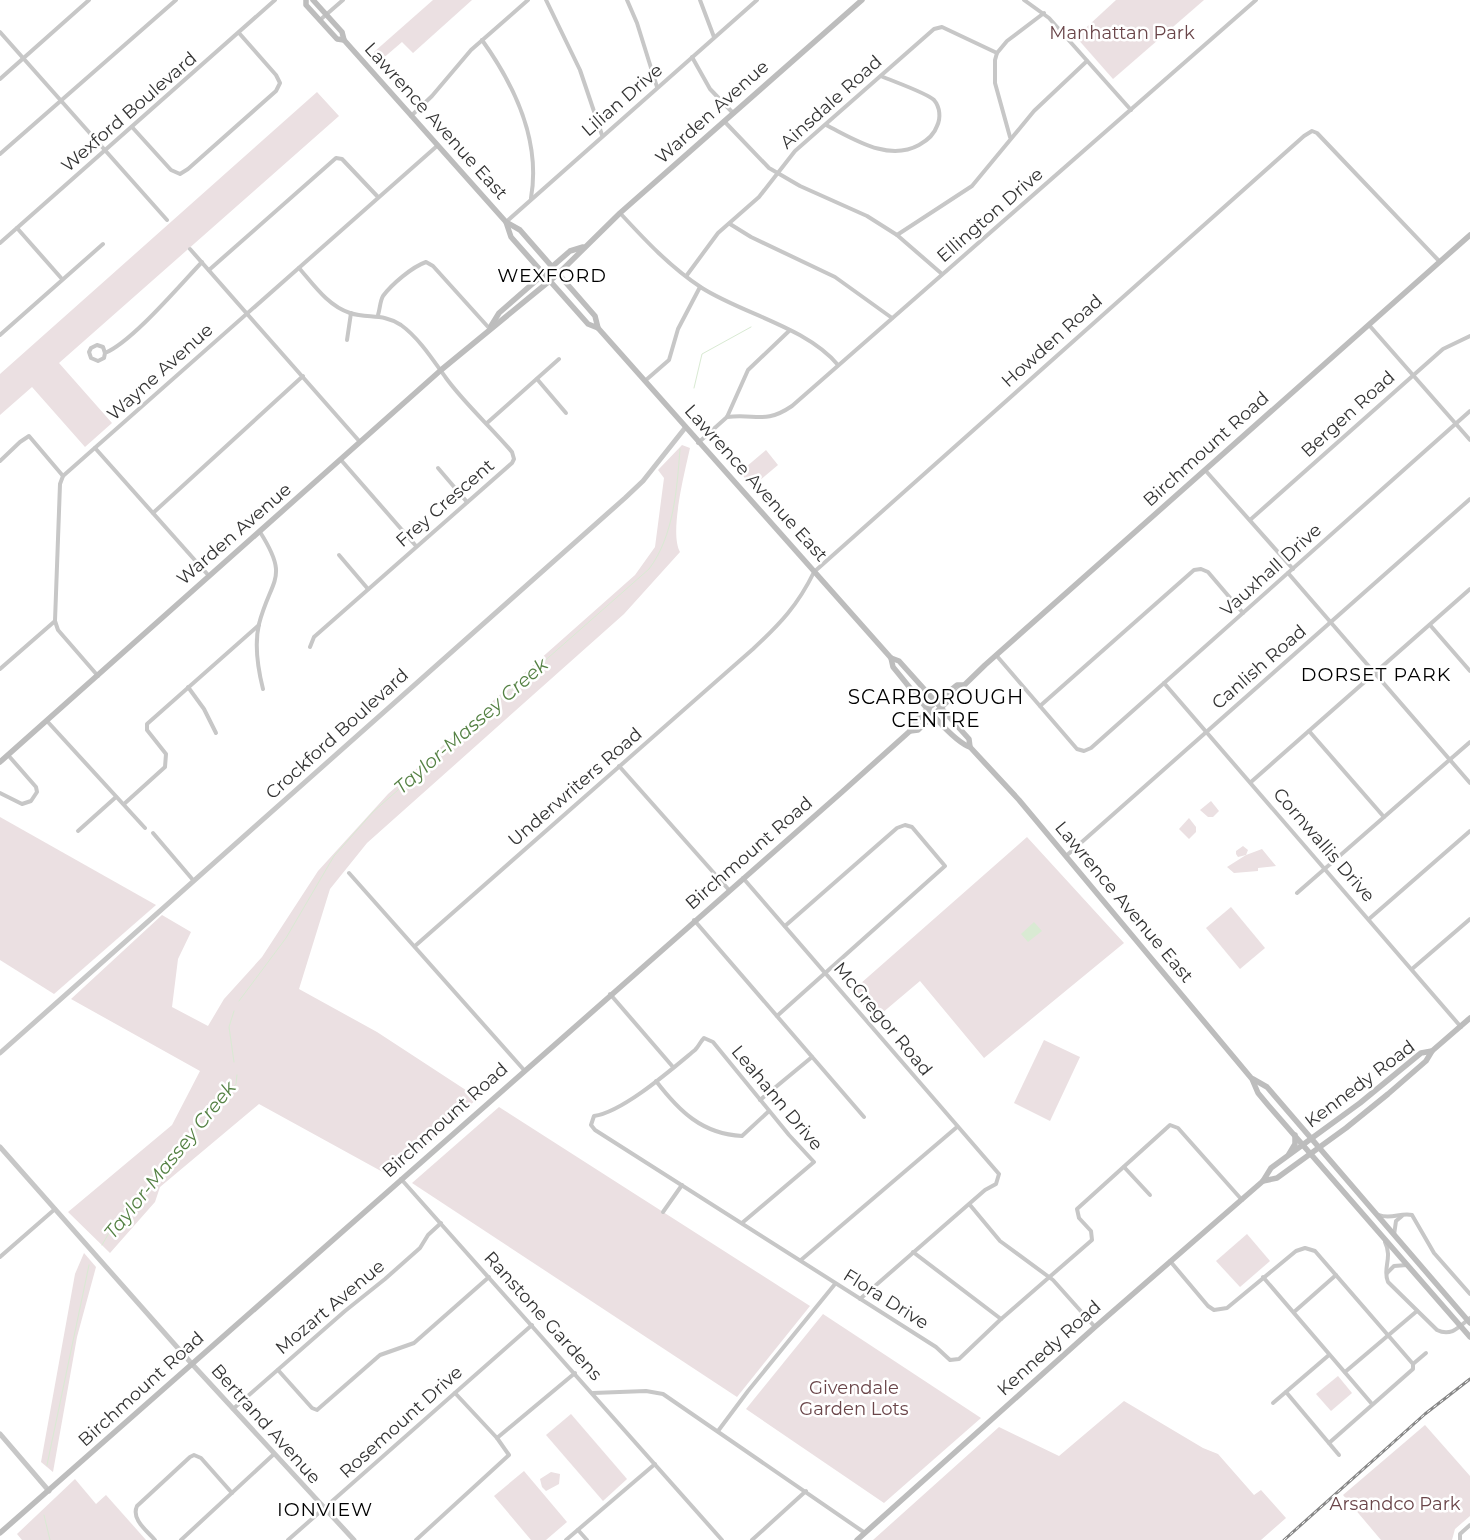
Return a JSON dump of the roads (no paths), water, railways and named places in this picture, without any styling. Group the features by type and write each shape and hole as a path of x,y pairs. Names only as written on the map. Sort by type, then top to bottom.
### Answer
{"main road":[{"name":"Lawrence Avenue East","path":"306,0 306,5 337,39 344,40"},
{"name":"Lawrence Avenue East","path":"313,0 342,32 344,40 410,117 506,222 520,230 595,316 598,328"},
{"name":"Warden Avenue","path":"0,762 489,328 505,320 558,274 576,258 583,247 620,213 862,0"},
{"name":"Lawrence Avenue East","path":"506,222 511,237 588,324 598,328 646,380 698,443 891,658 899,661 969,739 970,747"},
{"name":"Birchmount Road","path":"910,731 918,730 942,709 962,690 963,685 996,655 1470,235"},
{"name":"Warden Avenue","path":"489,328 499,313 570,251 583,247"},
{"name":"Lawrence Avenue East","path":"891,658 893,667 935,715 962,744 970,747 1066,856 1252,1079 1258,1093 1470,1337"},
{"name":"Birchmount Road","path":"0,1533 910,731 913,724 936,703 957,685 963,685"},
{"name":"Kennedy Road","path":"1263,1181 1277,1178 1312,1154 1388,1094 1426,1061 1432,1051 1470,1018"},
{"name":"Kennedy Road","path":"857,1540 1094,1327 1242,1200 1263,1181 1271,1168 1391,1079 1422,1053 1432,1051"},
{"name":"Lawrence Avenue East","path":"1252,1079 1267,1087 1470,1323"},
{"path":"1287,1156 1295,1144 1295,1135"}],"street":[{"path":"0,79 89,0"},
{"path":"0,154 176,0"},
{"name":"Wexford Boulevard","path":"0,243 275,0"},
{"path":"320,20 343,0"},
{"path":"410,117 432,96 471,50 528,0"},
{"path":"546,0 580,70 602,135"},
{"path":"627,0 637,23 657,87"},
{"path":"700,0 714,37"},
{"name":"Lilian Drive","path":"506,222 602,135 757,0"},
{"path":"1024,0 1044,13 1131,110"},
{"name":"Ellington Drive","path":"727,417 765,418 782,412 1256,0"},
{"path":"1010,137 994,77 997,53 1007,41 1044,13"},
{"name":"Ainsdale Road","path":"687,275 718,232 730,224 762,193 795,151 938,27 997,53"},
{"path":"0,32 167,220"},
{"path":"132,127 171,170 180,174 188,169 276,91 280,83 276,75 239,33"},
{"path":"482,40 513,91 530,140 534,172 531,199"},
{"path":"692,57 710,89 732,113"},
{"path":"897,235 972,186 995,160 1010,137 1044,100 1087,61"},
{"path":"826,125 872,146 894,152 912,148 931,137 939,120 939,110 933,100 881,76"},
{"path":"724,121 760,160 778,173 800,186 867,216 897,235 942,274"},
{"name":"Howden Road","path":"814,572 1310,132 1315,131 1321,136 1440,262"},
{"name":"Wayne Avenue","path":"63,476 438,146"},
{"path":"209,270 336,158 342,159 378,197"},
{"path":"620,213 662,258 687,275 700,287 818,347 838,365"},
{"path":"730,224 751,237 835,277 852,287 892,318"},
{"path":"17,228 62,279"},
{"path":"0,335 103,244"},
{"path":"190,249 360,442"},
{"path":"106,353 102,347 97,345 91,348 89,352 91,358 98,361 104,358 106,353 113,350 146,321 202,262"},
{"path":"378,315 382,298 391,287 420,264 426,262 433,266 489,328"},
{"path":"299,268 332,303 351,313 347,340"},
{"path":"646,380 669,360 678,329 700,287"},
{"name":"Frey Crescent","path":"310,647 314,637 512,463 514,459 512,452 487,422 404,327 378,315 351,313"},
{"path":"1369,325 1470,440"},
{"path":"698,443 727,417 748,370 789,331"},
{"name":"Bergen Road","path":"1250,520 1447,345 1470,336"},
{"path":"487,422 559,359"},
{"path":"153,513 303,376"},
{"path":"537,379 566,413"},
{"name":"Vauxhall Drive","path":"1040,706 1077,749 1084,751 1091,748 1470,411"},
{"name":"Crockford Boulevard","path":"0,1053 625,498 643,481 685,428"},
{"path":"0,461 20,442 30,436 63,476 59,493 55,621 58,630 98,676"},
{"path":"96,448 209,576"},
{"path":"341,460 416,546"},
{"path":"438,468 467,502"},
{"path":"1205,470 1293,569"},
{"name":"Canlish Road","path":"1066,856 1470,499"},
{"path":"260,532 273,553 277,565 276,579 259,625 258,662 263,689"},
{"path":"339,555 368,589"},
{"path":"996,655 1040,706 1194,570 1201,569 1208,572 1244,613"},
{"name":"Underwriters Road","path":"415,946 619,766 653,739 785,619 806,588 814,572"},
{"path":"1288,573 1470,784"},
{"path":"1251,782 1470,589"},
{"path":"0,668 55,621"},
{"path":"124,804 165,767 166,754 147,730 147,724 259,625"},
{"path":"1430,625 1470,671"},
{"name":"Cornwallis Drive","path":"1164,683 1460,1026"},
{"path":"188,687 204,709 216,733"},
{"path":"47,721 145,828"},
{"path":"1309,731 1384,817"},
{"path":"1297,893 1470,742"},
{"path":"0,792 22,804 31,801 37,792 36,787 8,755"},
{"path":"619,766 729,890"},
{"path":"78,830 116,797"},
{"path":"777,1016 944,869 943,862 912,827 905,825 897,828 786,926"},
{"path":"1369,919 1470,831"},
{"path":"153,833 193,880"},
{"path":"349,873 524,1070"},
{"name":"McGregor Road","path":"743,878 997,1172 999,1178 996,1184 970,1205"},
{"path":"694,920 864,1117"},
{"path":"1412,969 1470,920"},
{"path":"610,994 673,1067"},
{"name":"Leahann Drive","path":"673,1067 697,1049 702,1040 707,1038 805,1153 813,1159 814,1165 742,1223"},
{"path":"760,1100 812,1057"},
{"name":"Flora Drive","path":"673,1067 625,1102 602,1115 594,1116 591,1125 802,1260 835,1284 936,1347 952,1360 959,1359 1001,1318 1092,1240 1091,1230 1079,1218 1077,1209 1165,1129 1174,1125 1242,1200"},
{"path":"656,1081 678,1109 706,1127 726,1135 742,1136 769,1111"},
{"path":"802,1260 957,1126"},
{"name":"Bertrand Avenue","path":"0,1147 192,1364 354,1540"},
{"path":"1124,1167 1150,1195"},
{"name":"Ranstone Gardens","path":"401,1179 593,1393 656,1392 673,1399 865,1533"},
{"path":"663,1212 682,1185"},
{"path":"860,1299 970,1205 1000,1241 1049,1277 1094,1327"},
{"path":"0,1258 55,1209"},
{"path":"1376,1214 1388,1218 1407,1214 1416,1220 1434,1252 1470,1294"},
{"path":"1394,1235 1396,1221 1407,1214"},
{"name":"Mozart Avenue","path":"233,1409 415,1252 428,1235 441,1223"},
{"name":"Lawrence Avenue East","path":"1383,1238 1390,1254 1386,1275"},
{"path":"1170,1261 1208,1306 1214,1310 1227,1308 1296,1250 1305,1248 1315,1251 1413,1364"},
{"path":"913,1252 1001,1318"},
{"path":"1407,1265 1394,1266 1386,1275 1388,1282 1437,1330 1447,1334 1453,1332 1470,1318"},
{"path":"1294,1312 1336,1275"},
{"path":"278,1370 312,1408 317,1410 380,1355 414,1343 489,1277"},
{"path":"1264,1278 1372,1404"},
{"path":"718,1431 835,1284"},
{"path":"1345,1372 1417,1311"},
{"name":"Rosemount Drive","path":"288,1540 532,1325"},
{"path":"1329,1443 1413,1369 1413,1364 1426,1353"},
{"path":"1273,1403 1330,1355"},
{"path":"497,1438 575,1373"},
{"path":"1286,1392 1339,1455"},
{"path":"416,1540 508,1458 508,1452 497,1438 455,1393"},
{"path":"593,1393 722,1540"},
{"path":"0,1434 49,1491"},
{"path":"181,1540 274,1454"},
{"path":"154,1540 136,1517 135,1510 190,1457 194,1455 201,1458 232,1494"},
{"path":"566,1540 655,1464"},
{"path":"752,1540 806,1491"},
{"path":"1460,1540 1460,1534 1470,1526"},
{"path":"578,1530 587,1540"}],"waterway":[{"name":"Taylor-Massey Creek","path":"694,388 702,354 751,327"},
{"name":"Taylor-Massey Creek","path":"239,1001 286,938 334,856 373,812 649,569 664,542 669,527 673,511 680,449"},
{"name":"Taylor-Massey Creek","path":"234,1011 229,1027 234,1062"},
{"name":"Taylor-Massey Creek","path":"102,1245 110,1231 156,1180 236,1084 237,1075"},
{"name":"Taylor-Massey Creek","path":"47,1465 89,1265"},
{"name":"Taylor-Massey Creek","path":"44,1515 50,1540"}],"railway":[{"path":"1284,1540 1425,1414 1470,1379"}],"district":[{"name":"WEXFORD","path":"552,275"},
{"name":"DORSET PARK","path":"1376,674"},
{"name":"SCARBOROUGH CENTRE","path":"936,708"},
{"name":"IONVIEW","path":"325,1509"}],"park label":[{"name":"Manhattan Park","path":"1122,33"},
{"name":"Givendale Garden Lots","path":"854,1398"},
{"name":"Arsandco Park","path":"1395,1504"}]}
